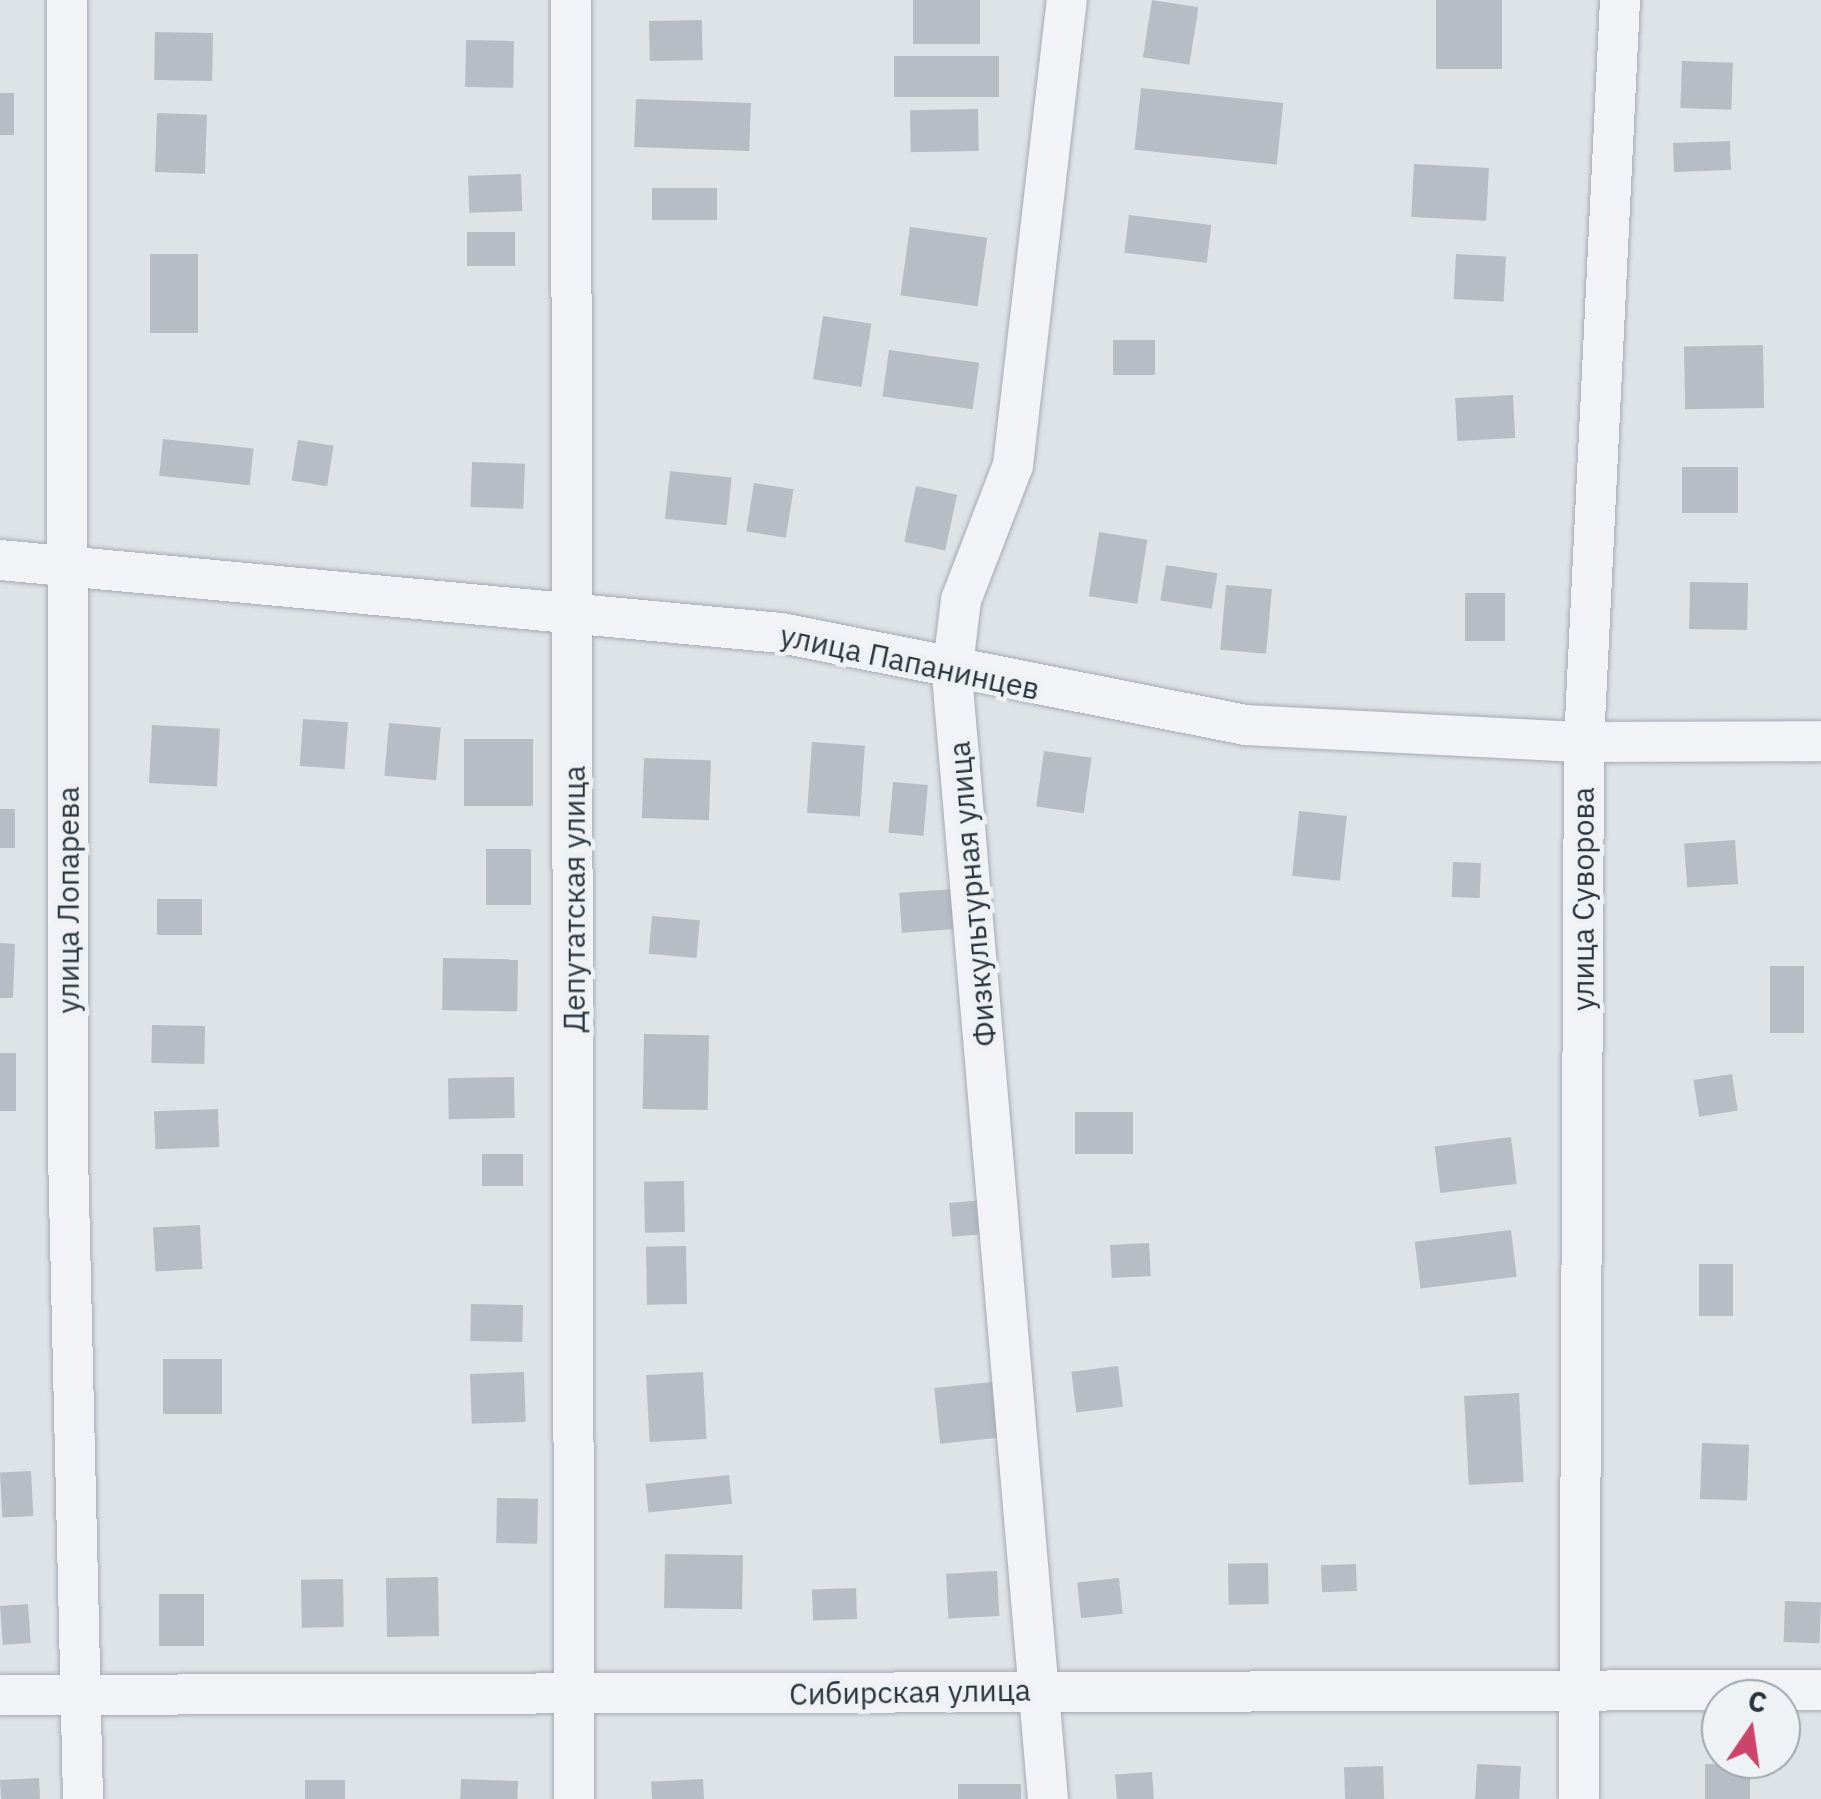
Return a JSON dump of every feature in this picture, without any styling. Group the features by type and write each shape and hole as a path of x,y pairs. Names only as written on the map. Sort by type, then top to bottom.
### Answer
{"street":[{"name":"улица Лопарева","path":"66,0 68,1153 84,1694 83,1799"},
{"name":"Депутатская улица","path":"571,0 574,1799"},
{"name":"Физкультурная улица","path":"1048,1799 1044,1689 952,674 961,600 1014,465 1068,0"},
{"name":"улица Суворова","path":"1579,1799 1584,742 1620,0"},
{"name":"улица Папанинцев","path":"0,560 68,569 573,608 781,633 952,674 1246,725 1584,742 1821,742"},
{"name":"Сибирская улица","path":"0,1695 575,1700 1044,1689 1578,1686 1821,1690"}],"building":[{"path":"913,0 980,0 980,44 913,44"},
{"path":"1152,0 1198,7 1189,65 1143,57"},
{"path":"1436,0 1502,0 1502,69 1436,69"},
{"path":"702,20 703,60 650,61 649,21"},
{"path":"155,32 213,33 212,81 154,80"},
{"path":"466,40 514,41 513,88 465,87"},
{"path":"894,56 999,56 999,97 894,97"},
{"path":"1682,61 1733,63 1731,110 1680,108"},
{"path":"1141,88 1283,103 1277,165 1135,150"},
{"path":"0,93 14,93 14,135 0,135"},
{"path":"636,99 751,103 749,151 634,147"},
{"path":"978,109 979,151 911,152 910,110"},
{"path":"157,113 207,115 205,174 155,172"},
{"path":"1730,141 1731,170 1674,172 1673,143"},
{"path":"1414,164 1489,168 1486,221 1411,217"},
{"path":"521,174 522,211 469,213 468,176"},
{"path":"652,188 717,188 717,220 652,220"},
{"path":"1129,215 1211,225 1207,263 1124,253"},
{"path":"910,227 987,238 978,306 900,295"},
{"path":"467,232 515,232 515,266 467,266"},
{"path":"150,254 198,254 198,333 150,333"},
{"path":"1456,254 1506,257 1504,302 1454,299"},
{"path":"823,316 871,324 861,387 813,379"},
{"path":"1113,340 1155,340 1155,375 1113,375"},
{"path":"1763,345 1764,408 1685,409 1684,346"},
{"path":"889,350 979,363 973,409 882,397"},
{"path":"1513,395 1515,438 1457,441 1455,398"},
{"path":"163,439 254,449 250,485 159,476"},
{"path":"298,440 334,446 327,486 292,480"},
{"path":"472,462 525,464 523,509 470,507"},
{"path":"1682,467 1738,467 1738,513 1682,513"},
{"path":"670,471 732,477 727,525 665,519"},
{"path":"754,483 794,489 786,538 746,531"},
{"path":"916,486 957,495 945,550 904,542"},
{"path":"1099,532 1147,540 1137,604 1089,596"},
{"path":"1166,565 1217,573 1212,609 1160,601"},
{"path":"1690,582 1748,583 1747,630 1689,629"},
{"path":"1226,585 1272,589 1266,654 1220,650"},
{"path":"1465,593 1505,593 1505,641 1465,641"},
{"path":"303,719 348,722 345,769 300,766"},
{"path":"389,723 441,728 436,780 384,776"},
{"path":"152,725 220,729 217,786 149,783"},
{"path":"464,739 533,739 533,806 464,806"},
{"path":"812,742 865,746 860,817 807,813"},
{"path":"1044,751 1092,758 1084,813 1036,806"},
{"path":"644,758 711,760 709,820 642,818"},
{"path":"893,782 928,785 923,836 889,833"},
{"path":"0,809 15,809 15,848 0,848"},
{"path":"1299,811 1347,816 1340,881 1292,876"},
{"path":"1735,840 1738,884 1687,887 1684,844"},
{"path":"486,849 531,849 531,905 486,905"},
{"path":"1453,862 1481,863 1480,898 1452,897"},
{"path":"954,889 957,929 902,933 899,893"},
{"path":"157,899 202,899 202,935 157,935"},
{"path":"652,916 700,920 697,958 649,954"},
{"path":"0,943 15,944 13,998 0,998"},
{"path":"443,958 518,959 517,1011 442,1010"},
{"path":"1770,966 1804,966 1804,1033 1770,1033"},
{"path":"152,1025 205,1026 204,1064 151,1063"},
{"path":"644,1034 709,1035 708,1110 643,1109"},
{"path":"0,1053 16,1053 16,1111 0,1111"},
{"path":"1732,1074 1738,1111 1699,1117 1693,1080"},
{"path":"514,1077 515,1118 449,1119 448,1078"},
{"path":"218,1109 219,1147 155,1149 154,1111"},
{"path":"1075,1112 1133,1112 1133,1154 1075,1154"},
{"path":"1511,1137 1517,1184 1440,1193 1435,1146"},
{"path":"482,1154 523,1154 523,1186 482,1186"},
{"path":"684,1181 685,1232 645,1233 644,1182"},
{"path":"983,1200 986,1234 952,1237 949,1203"},
{"path":"200,1225 202,1269 155,1271 153,1227"},
{"path":"1511,1230 1517,1277 1420,1288 1415,1242"},
{"path":"1149,1243 1151,1276 1112,1278 1110,1245"},
{"path":"686,1246 687,1304 647,1305 646,1247"},
{"path":"1699,1264 1733,1264 1733,1316 1699,1316"},
{"path":"471,1304 523,1305 522,1342 470,1341"},
{"path":"163,1359 222,1359 222,1414 163,1414"},
{"path":"1118,1366 1123,1407 1076,1412 1071,1372"},
{"path":"524,1372 526,1422 472,1424 470,1374"},
{"path":"703,1372 707,1439 650,1442 646,1375"},
{"path":"992,1382 998,1438 940,1444 934,1388"},
{"path":"1519,1393 1524,1482 1469,1485 1464,1396"},
{"path":"1702,1443 1749,1445 1747,1501 1700,1499"},
{"path":"31,1471 33,1516 2,1518 0,1473"},
{"path":"729,1475 732,1504 648,1513 645,1484"},
{"path":"497,1498 538,1499 537,1544 496,1543"},
{"path":"665,1554 743,1555 742,1609 664,1608"},
{"path":"1268,1563 1269,1604 1229,1605 1228,1564"},
{"path":"1356,1564 1357,1591 1322,1592 1321,1565"},
{"path":"997,1571 999,1616 948,1619 946,1574"},
{"path":"438,1577 439,1636 387,1637 386,1578"},
{"path":"1119,1578 1123,1614 1081,1618 1077,1582"},
{"path":"343,1579 344,1627 302,1628 301,1580"},
{"path":"856,1588 857,1619 813,1621 812,1590"},
{"path":"159,1594 204,1594 204,1646 159,1646"},
{"path":"1785,1601 1821,1602 1820,1643 1784,1642"},
{"path":"28,1604 31,1643 3,1645 0,1606"},
{"path":"1477,1764 1521,1766 1519,1799 1475,1799"},
{"path":"1383,1766 1384,1799 1345,1799 1344,1767"},
{"path":"1152,1772 1154,1799 1117,1799 1115,1775"},
{"path":"39,1778 40,1799 1,1799 0,1780"},
{"path":"461,1779 518,1781 517,1799 460,1799"},
{"path":"703,1779 704,1799 652,1799 651,1782"},
{"path":"1705,1779 1750,1779 1750,1799 1705,1799"},
{"path":"305,1780 345,1780 345,1799 305,1799"},
{"path":"958,1784 1021,1784 1021,1799 958,1799"}]}
